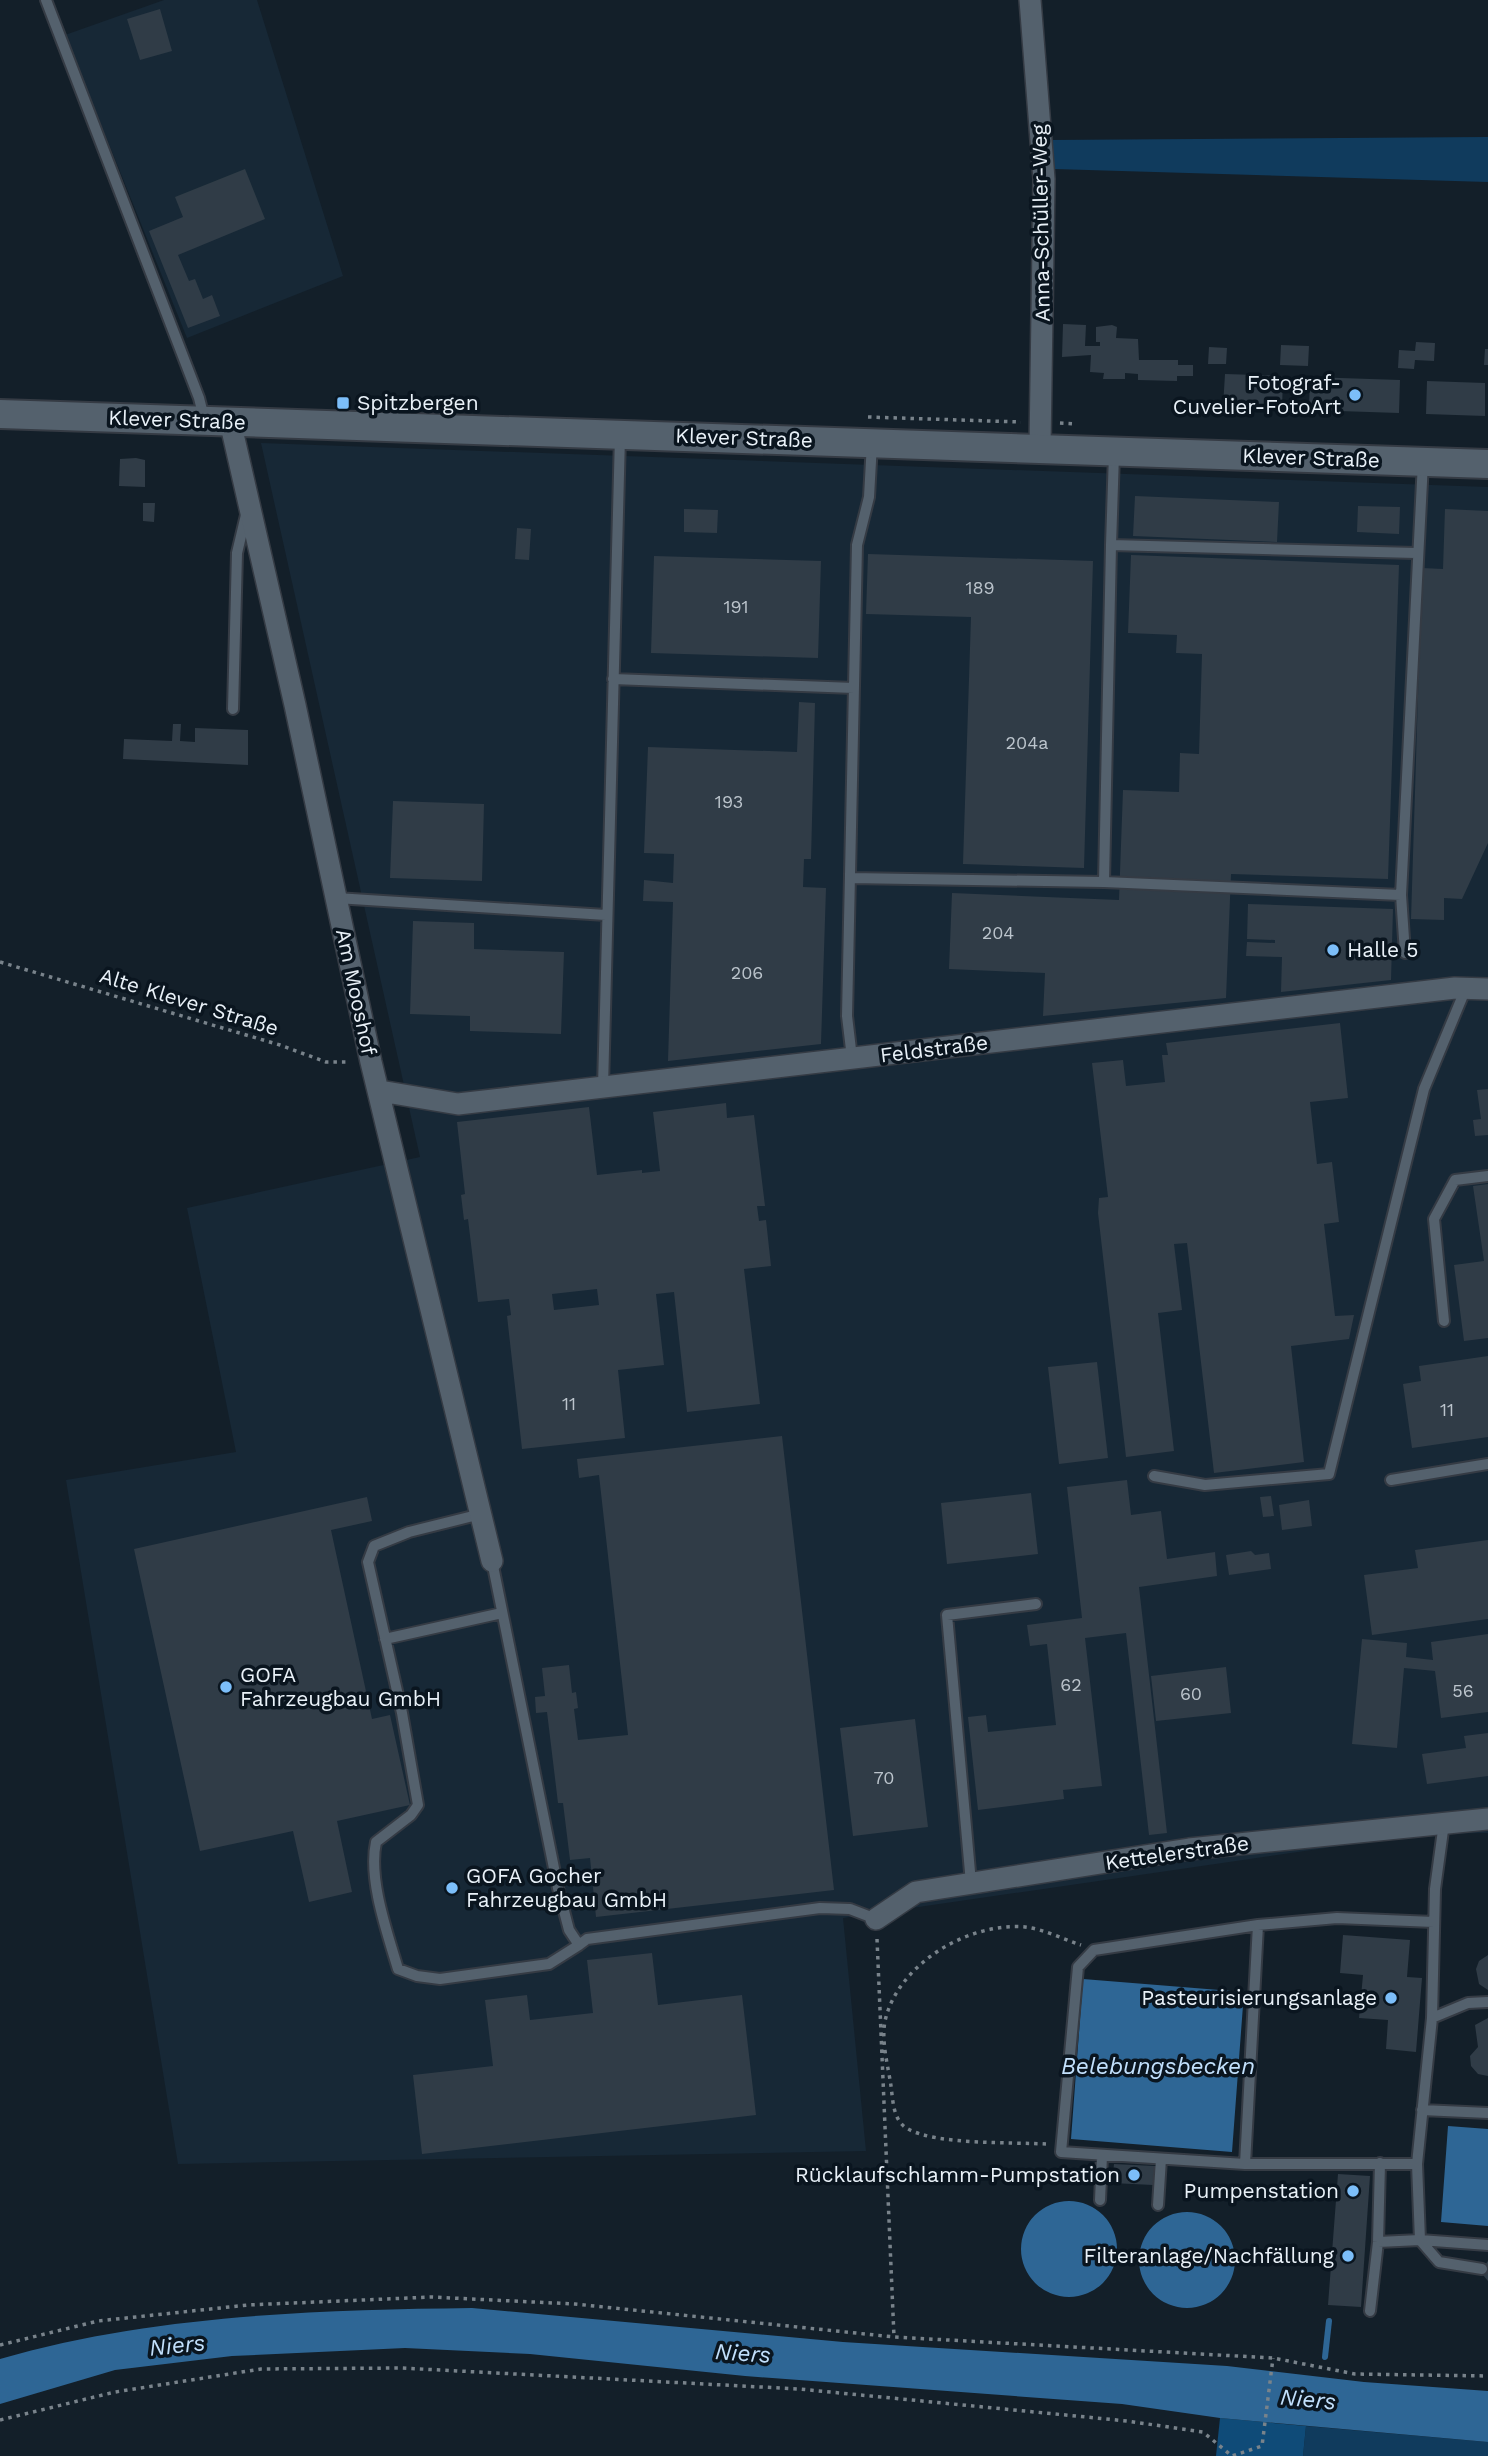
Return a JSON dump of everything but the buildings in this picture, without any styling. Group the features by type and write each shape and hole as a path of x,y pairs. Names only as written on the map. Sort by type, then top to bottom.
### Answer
{"street":[{"name":"Anna-Schüller-Weg","path":"1030,0 1044,179 1040,447"},
{"name":"Klever Straße","path":"0,414 1488,464"},
{"name":"Am Mooshof","path":"217,421 248,509 295,705 371,1062 492,1561"},
{"name":"Feldstraße","path":"380,1091 458,1104 1466,988 1488,989"},
{"name":"Kettelerstraße","path":"876,1919 916,1892 971,1883 1189,1849 1488,1819"}],"lane":[{"path":"46,0 199,398 217,421"},
{"path":"603,1087 621,434"},
{"path":"852,1058 847,1016 857,545 869,497 872,442"},
{"path":"1104,882 1114,451"},
{"path":"1405,953 1401,895 1416,553 1423,462"},
{"path":"233,709 237,553 248,509"},
{"path":"1111,545 1416,553"},
{"path":"613,679 854,688"},
{"path":"850,878 1104,882 1401,895"},
{"path":"336,898 606,915"},
{"path":"1154,1476 1205,1485 1329,1474 1424,1089 1466,988"},
{"path":"1444,1321 1434,1219 1455,1180 1488,1175"},
{"path":"1391,1480 1488,1464"},
{"path":"481,1514 409,1532 374,1546 368,1562 418,1805 411,1815 376,1842 373,1855 384,1919 398,1969 417,1976 440,1979 549,1964 587,1940 820,1908 850,1909 876,1919"},
{"path":"492,1561 558,1888 569,1930 579,1945"},
{"path":"971,1883 947,1615 1036,1604"},
{"path":"385,1639 502,1613"},
{"path":"1444,1823 1434,1922 1432,2018 1417,2164 1420,2240 1439,2262 1482,2269"},
{"path":"1417,2164 1245,2164 1061,2152 1078,1967 1094,1950 1258,1925 1337,1918 1434,1922"},
{"path":"1245,2164 1258,1925"},
{"path":"1432,2018 1468,2003 1488,2002"},
{"path":"1422,2110 1488,2113"},
{"path":"1100,2200 1102,2156"},
{"path":"1158,2205 1161,2159"},
{"path":"1370,2311 1378,2242 1380,2163"},
{"path":"1378,2242 1420,2240 1488,2245"}],"path":[{"name":"Alte Klever Straße","path":"0,962 280,1045 326,1062 371,1062"},
{"path":"876,1919 894,2337"},
{"path":"1062,2144 934,2136 906,2128 895,2114 885,2041 886,2017 898,1993 923,1961 947,1944 988,1930 1025,1927 1094,1950"},
{"path":"0,2345 112,2320 248,2305 430,2297 575,2304 894,2337 1273,2358 1355,2374 1488,2376"},
{"path":"0,2420 115,2392 261,2369 402,2368 799,2389 1127,2421 1203,2432 1232,2456 1262,2446 1273,2358"}],"shaded area":[{"path":"164,0 257,0 343,276 187,338 65,35"},
{"path":"1488,137 1488,182 1054,169 1049,140"},
{"path":"261,443 1488,487 1488,1833 1422,1834 843,1918 866,2151 178,2164 66,1480 236,1452 187,1208 420,1157"},
{"path":"1220,2418 1306,2426 1303,2456 1216,2456"},
{"path":"1306,2426 1488,2442 1488,2456 1303,2456"}],"water":[{"name":"Belebungsbecken","path":"1083,1979 1244,1992 1232,2152 1071,2139"},
{"path":"1448,2126 1488,2129 1488,2226 1441,2222"},
{"path":"1069,2201 1088,2204 1103,2215 1114,2230 1117,2249 1114,2268 1103,2283 1088,2294 1069,2297 1050,2294 1035,2283 1024,2268 1021,2249 1024,2230 1035,2215 1050,2204"},
{"path":"1178,2212 1196,2212 1214,2220 1227,2233 1235,2251 1232,2279 1214,2300 1196,2308 1178,2308 1160,2300 1147,2287 1139,2269 1139,2251 1147,2233 1160,2220"},
{"name":"Niers","path":"472,2308 843,2342 1227,2366 1364,2382 1488,2391 1488,2442 1220,2418 1122,2404 745,2376 530,2354 405,2348 232,2356 115,2370 0,2404 0,2359 57,2344 175,2324 234,2318 294,2313"}],"waterway":[{"path":"1325,2357 1329,2321"}],"place":[{"name":"Fotograf- Cuvelier-FotoArt","path":"1355,395"},
{"name":"Spitzbergen","path":"343,403"},
{"name":"Halle 5","path":"1333,950"},
{"name":"GOFA Fahrzeugbau GmbH","path":"226,1687"},
{"name":"GOFA Gocher Fahrzeugbau GmbH","path":"452,1888"},
{"name":"Pasteurisierungsanlage","path":"1391,1998"},
{"name":"Rücklaufschlamm-Pumpstation","path":"1134,2175"},
{"name":"Pumpenstation","path":"1353,2191"},
{"name":"Filteranlage/Nachfällung","path":"1348,2256"}]}
